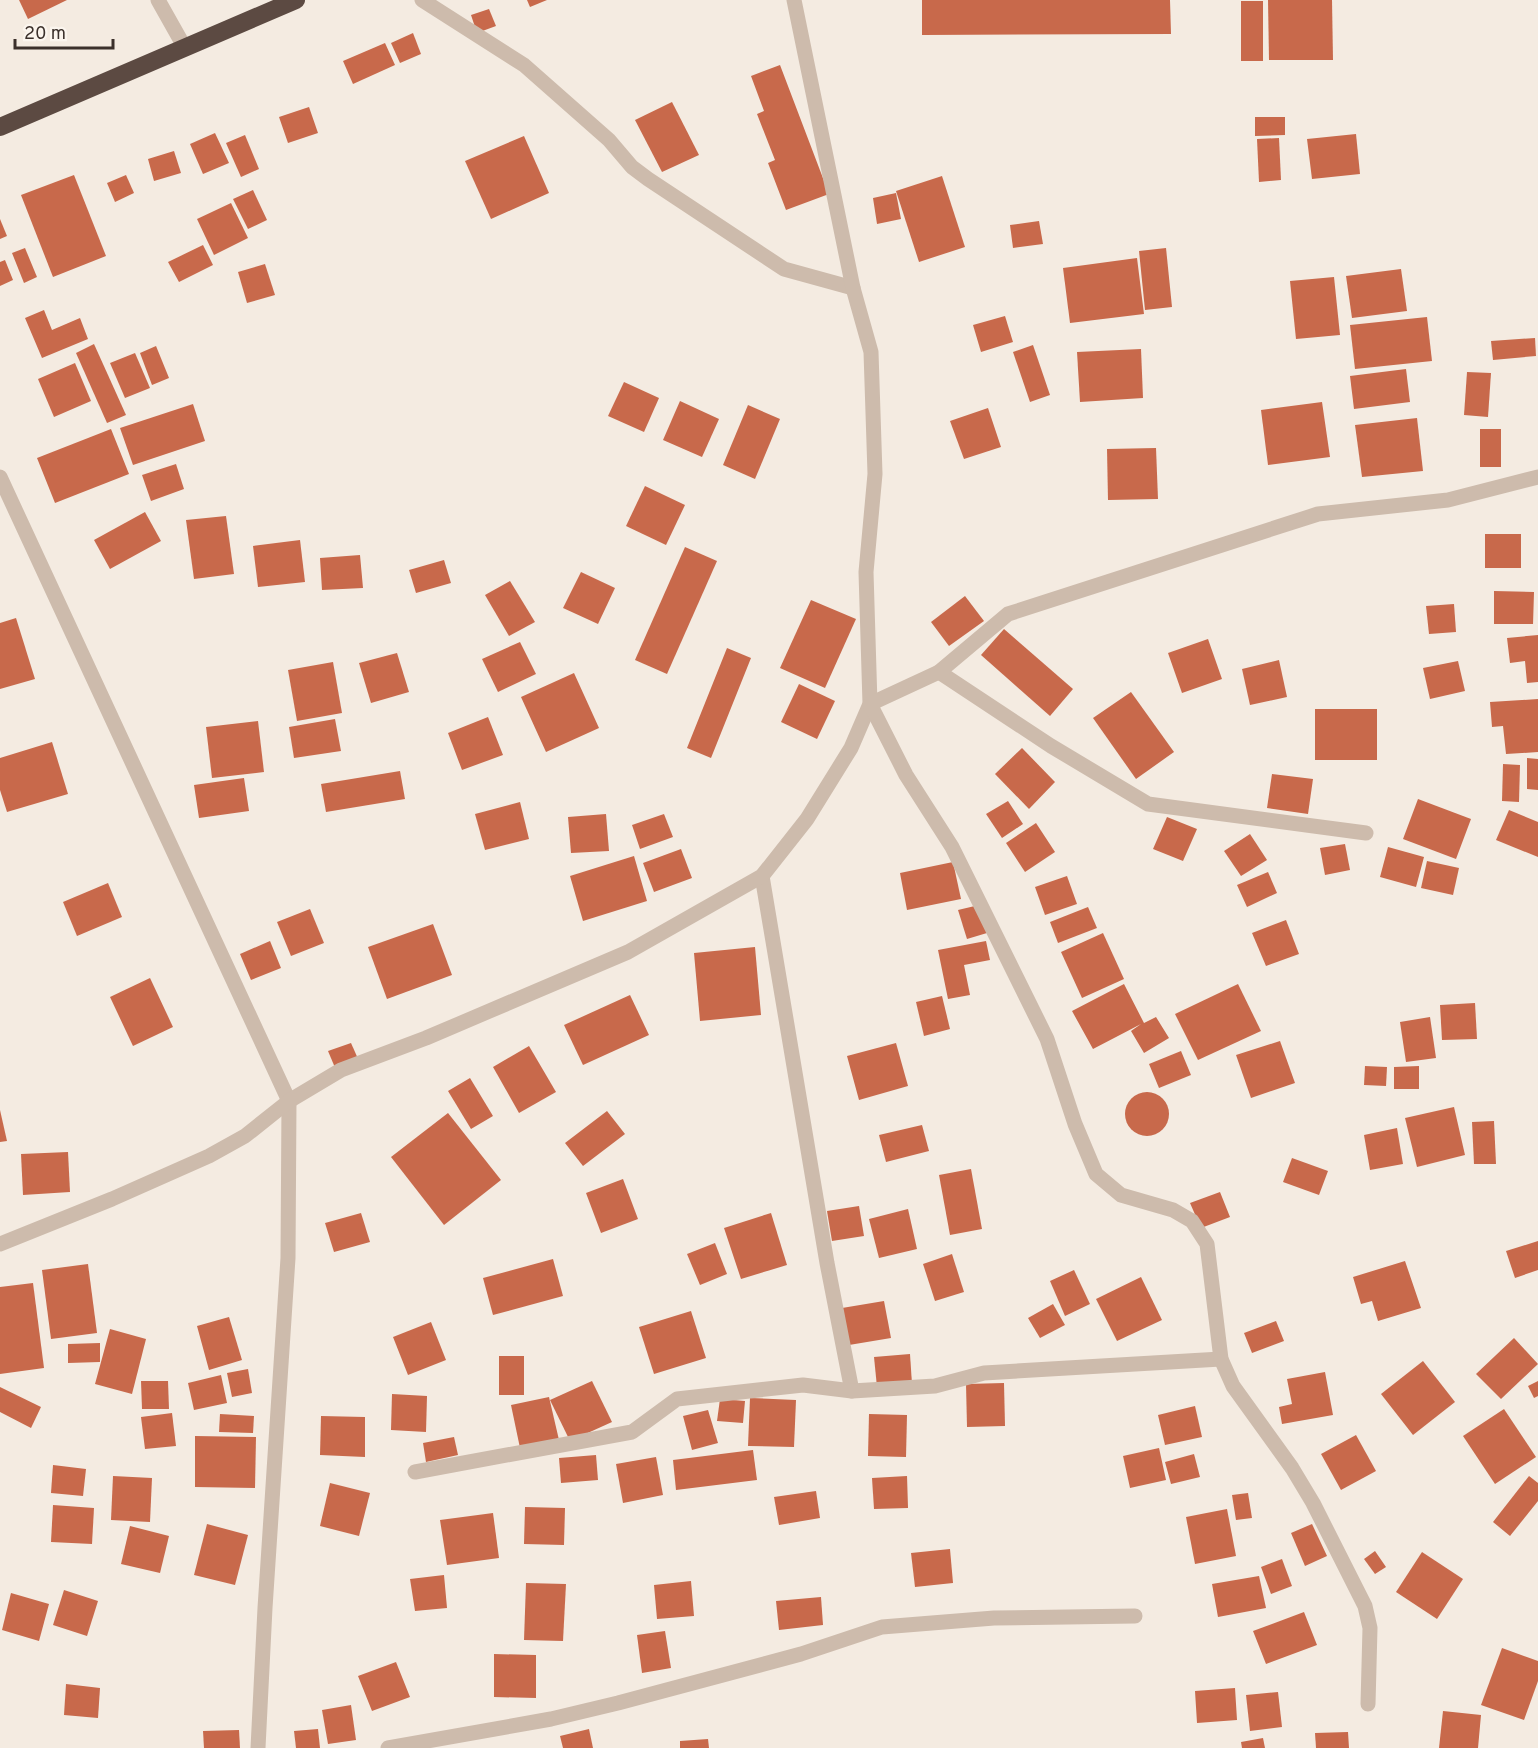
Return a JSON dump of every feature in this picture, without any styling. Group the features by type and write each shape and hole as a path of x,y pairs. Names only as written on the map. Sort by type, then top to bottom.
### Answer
{"highway":[{"path":"0,127 296,0"}],"street":[{"path":"158,0 184,48"},
{"path":"422,0 524,65 609,140 632,167 648,179 784,269 853,288"},
{"path":"0,1244 112,1199 209,1156 245,1136 289,1101 341,1070 426,1038 628,952 762,876 807,819 851,748 870,704 866,572 875,474 871,352 853,288 794,0"},
{"path":"0,477 289,1101 288,1257 258,1748"},
{"path":"870,704 939,672 1008,614 1318,514 1448,500 1538,477"},
{"path":"939,672 1051,746 1148,804 1366,833"},
{"path":"870,704 906,775 952,847 1047,1039 1075,1124 1096,1174 1121,1195 1173,1210 1192,1221 1207,1244 1221,1359 1233,1386 1292,1468 1313,1503 1365,1606 1370,1628 1368,1704"},
{"path":"762,876 827,1263 852,1391"},
{"path":"415,1472 632,1432 677,1399 803,1385 852,1391 934,1386 984,1373 1221,1359"},
{"path":"388,1748 551,1719 618,1703 801,1654 882,1627 994,1618 1135,1616"}],"building":[{"path":"19,0 67,0 28,19"},
{"path":"527,0 547,0 530,7"},
{"path":"922,0 1170,0 1171,34 922,35"},
{"path":"1268,0 1332,0 1333,60 1269,60"},
{"path":"1241,1 1263,1 1263,61 1241,61"},
{"path":"489,9 496,26 477,33 471,15"},
{"path":"413,33 421,54 400,63 391,43"},
{"path":"385,43 395,65 353,84 343,61"},
{"path":"780,65 829,194 786,210 768,163 775,160 757,114 764,111 751,76"},
{"path":"672,102 699,155 662,172 635,120"},
{"path":"309,107 318,133 288,143 279,117"},
{"path":"1255,117 1285,117 1285,135 1255,136"},
{"path":"215,133 229,163 203,174 190,144"},
{"path":"1356,134 1360,174 1312,179 1307,139"},
{"path":"245,135 259,169 241,177 226,143"},
{"path":"524,136 549,193 491,219 465,161"},
{"path":"1279,138 1281,180 1259,182 1257,139"},
{"path":"174,151 181,173 154,181 148,159"},
{"path":"74,175 106,256 53,277 21,195"},
{"path":"126,175 134,193 115,202 107,183"},
{"path":"942,176 965,247 919,262 896,191"},
{"path":"253,190 267,220 248,229 233,199"},
{"path":"896,193 901,219 877,224 873,198"},
{"path":"231,203 248,238 214,255 197,219"},
{"path":"0,219 7,236 0,239"},
{"path":"1039,221 1043,244 1013,248 1010,225"},
{"path":"203,245 213,265 179,282 168,262"},
{"path":"25,248 37,277 24,283 12,253"},
{"path":"1166,248 1172,307 1145,310 1139,251"},
{"path":"1137,258 1144,314 1070,323 1063,268"},
{"path":"5,260 13,280 0,286 0,262"},
{"path":"265,264 275,295 247,303 238,272"},
{"path":"1401,269 1407,311 1352,318 1346,276"},
{"path":"1334,277 1340,335 1296,339 1290,281"},
{"path":"44,310 52,330 80,318 88,339 42,358 25,318"},
{"path":"1005,316 1013,342 981,352 973,325"},
{"path":"1427,317 1432,361 1355,369 1350,325"},
{"path":"1535,338 1536,356 1493,360 1491,341"},
{"path":"94,344 126,415 107,423 76,353"},
{"path":"1033,345 1050,395 1030,402 1013,352"},
{"path":"156,346 169,378 152,385 140,353"},
{"path":"1141,349 1143,398 1080,402 1077,352"},
{"path":"135,353 150,388 125,398 110,363"},
{"path":"75,363 91,401 54,417 38,379"},
{"path":"1406,369 1410,402 1354,409 1350,376"},
{"path":"1467,372 1491,373 1488,417 1464,415"},
{"path":"624,382 659,398 644,432 608,416"},
{"path":"680,401 719,419 702,457 663,440"},
{"path":"1322,402 1330,457 1268,465 1261,410"},
{"path":"193,404 205,441 133,465 120,428"},
{"path":"748,405 780,419 755,479 723,465"},
{"path":"988,408 1001,447 964,459 950,421"},
{"path":"1417,418 1423,471 1362,477 1355,425"},
{"path":"111,429 129,474 55,503 37,458"},
{"path":"1480,429 1501,429 1501,467 1480,467"},
{"path":"1156,448 1158,499 1108,500 1107,449"},
{"path":"176,464 184,489 151,501 142,475"},
{"path":"645,486 685,505 666,545 626,526"},
{"path":"145,512 161,541 110,569 94,540"},
{"path":"226,516 234,574 194,579 186,520"},
{"path":"1485,534 1521,534 1521,568 1485,568"},
{"path":"300,540 305,582 258,587 253,546"},
{"path":"685,547 717,561 667,674 635,660"},
{"path":"360,555 363,588 322,590 320,558"},
{"path":"444,560 451,583 416,593 409,570"},
{"path":"581,572 615,588 598,624 563,608"},
{"path":"510,581 535,622 509,636 485,595"},
{"path":"1494,591 1534,592 1533,624 1494,624"},
{"path":"965,596 984,621 949,646 931,622"},
{"path":"811,600 856,619 825,688 780,668"},
{"path":"1454,604 1456,632 1429,634 1426,606"},
{"path":"16,618 35,679 0,689 0,623"},
{"path":"1004,629 1073,689 1050,716 981,655"},
{"path":"1538,635 1538,682 1527,683 1525,661 1510,663 1507,638"},
{"path":"1208,639 1222,679 1182,693 1168,653"},
{"path":"520,642 536,674 498,692 482,659"},
{"path":"727,648 751,658 711,758 687,748"},
{"path":"397,653 409,692 371,703 359,663"},
{"path":"1279,660 1287,697 1250,705 1242,669"},
{"path":"1458,661 1465,691 1430,699 1423,668"},
{"path":"333,662 342,713 297,721 288,670"},
{"path":"574,673 599,728 546,752 521,697"},
{"path":"799,684 835,701 817,739 781,722"},
{"path":"1131,692 1174,752 1136,779 1093,718"},
{"path":"1538,699 1538,752 1506,754 1503,726 1492,727 1490,702"},
{"path":"1315,709 1377,709 1377,760 1315,760"},
{"path":"488,717 503,755 462,770 448,733"},
{"path":"335,719 341,751 294,758 289,727"},
{"path":"258,721 264,772 212,778 206,727"},
{"path":"52,742 68,794 7,812 0,790 0,758"},
{"path":"1022,748 1055,782 1029,809 995,774"},
{"path":"1527,758 1538,759 1538,790 1527,789"},
{"path":"1503,764 1520,765 1519,802 1502,801"},
{"path":"400,771 405,799 326,812 321,784"},
{"path":"1272,774 1313,779 1308,814 1267,808"},
{"path":"244,778 249,811 199,818 194,785"},
{"path":"1418,799 1471,819 1456,859 1403,839"},
{"path":"1008,801 1023,824 1002,838 986,814"},
{"path":"520,802 529,839 485,850 475,814"},
{"path":"1509,810 1538,822 1538,857 1496,840"},
{"path":"606,814 609,851 571,853 568,817"},
{"path":"664,814 673,837 640,849 632,825"},
{"path":"1167,817 1197,829 1183,861 1153,849"},
{"path":"1036,823 1055,852 1025,872 1006,843"},
{"path":"1250,834 1267,860 1241,876 1224,851"},
{"path":"1345,844 1350,870 1325,875 1320,848"},
{"path":"1388,847 1424,857 1416,887 1380,877"},
{"path":"681,849 692,878 654,892 643,863"},
{"path":"634,856 647,901 583,921 570,876"},
{"path":"1427,861 1459,868 1453,895 1421,888"},
{"path":"953,862 961,899 907,910 900,873"},
{"path":"1268,872 1277,893 1247,907 1237,885"},
{"path":"1067,876 1077,904 1045,915 1035,887"},
{"path":"108,883 122,917 77,936 63,902"},
{"path":"979,905 987,933 967,939 958,910"},
{"path":"1088,907 1097,928 1058,943 1050,922"},
{"path":"310,909 324,943 291,956 277,922"},
{"path":"1286,920 1299,954 1266,966 1252,933"},
{"path":"433,924 452,975 387,999 368,947"},
{"path":"1103,933 1124,979 1082,998 1061,952"},
{"path":"270,941 281,968 251,980 240,954"},
{"path":"986,941 990,960 964,965 970,995 948,999 938,950"},
{"path":"755,947 761,1015 700,1021 694,953"},
{"path":"150,978 173,1027 133,1046 110,997"},
{"path":"1124,984 1144,1023 1156,1017 1169,1038 1144,1053 1131,1031 1141,1024 1093,1049 1072,1011"},
{"path":"1238,984 1261,1031 1198,1060 1175,1014"},
{"path":"630,995 649,1035 583,1065 564,1025"},
{"path":"942,996 950,1029 924,1036 916,1002"},
{"path":"1475,1003 1477,1039 1442,1040 1440,1005"},
{"path":"1430,1017 1436,1058 1406,1062 1400,1022"},
{"path":"1280,1041 1295,1083 1251,1098 1236,1055"},
{"path":"351,1043 359,1061 336,1070 328,1051"},
{"path":"896,1043 908,1086 859,1100 847,1056"},
{"path":"529,1046 556,1092 519,1113 493,1067"},
{"path":"1181,1051 1191,1075 1159,1088 1149,1064"},
{"path":"1365,1066 1387,1067 1386,1086 1364,1085"},
{"path":"1419,1066 1419,1089 1394,1089 1394,1067"},
{"path":"470,1078 493,1116 471,1129 448,1091"},
{"path":"1147,1092 1156,1093 1163,1098 1168,1105 1168,1123 1163,1130 1156,1135 1147,1136 1138,1135 1131,1130 1126,1123 1125,1114 1126,1105 1131,1098 1138,1093"},
{"path":"1454,1107 1465,1155 1417,1167 1405,1118"},
{"path":"0,1110 7,1141 0,1142"},
{"path":"607,1111 625,1134 583,1166 565,1143"},
{"path":"448,1113 501,1180 444,1225 391,1157"},
{"path":"1494,1121 1496,1164 1474,1164 1472,1122"},
{"path":"922,1125 929,1151 886,1162 879,1135"},
{"path":"1397,1128 1403,1164 1370,1170 1364,1135"},
{"path":"68,1152 70,1192 23,1195 21,1154"},
{"path":"1292,1158 1328,1171 1319,1195 1283,1182"},
{"path":"971,1169 982,1229 950,1235 939,1175"},
{"path":"623,1179 638,1219 601,1233 586,1193"},
{"path":"1220,1192 1230,1217 1201,1228 1190,1203"},
{"path":"859,1206 864,1236 832,1241 827,1211"},
{"path":"908,1209 917,1249 879,1258 869,1219"},
{"path":"361,1213 370,1242 334,1252 325,1223"},
{"path":"771,1213 787,1265 741,1279 724,1228"},
{"path":"1538,1241 1538,1270 1515,1278 1506,1251"},
{"path":"715,1243 727,1274 700,1285 687,1254"},
{"path":"952,1254 964,1292 935,1301 923,1264"},
{"path":"553,1259 563,1296 493,1315 483,1278"},
{"path":"1405,1261 1421,1308 1378,1321 1372,1301 1361,1304 1353,1277"},
{"path":"88,1264 97,1333 51,1339 42,1270"},
{"path":"1074,1270 1090,1304 1065,1316 1050,1281"},
{"path":"1141,1277 1162,1320 1117,1341 1096,1299"},
{"path":"33,1283 44,1368 0,1374 0,1287"},
{"path":"884,1301 891,1338 849,1345 842,1308"},
{"path":"1053,1304 1065,1325 1040,1338 1028,1318"},
{"path":"691,1311 706,1358 654,1374 639,1327"},
{"path":"229,1317 242,1360 209,1370 197,1326"},
{"path":"1276,1321 1284,1341 1252,1353 1244,1333"},
{"path":"431,1322 446,1360 408,1375 393,1337"},
{"path":"110,1329 146,1339 132,1394 95,1384"},
{"path":"1514,1338 1538,1364 1501,1399 1476,1374"},
{"path":"100,1343 100,1362 68,1363 68,1344"},
{"path":"910,1354 912,1384 877,1387 874,1357"},
{"path":"499,1356 524,1356 524,1395 499,1395"},
{"path":"1423,1361 1455,1402 1413,1435 1381,1394"},
{"path":"248,1369 252,1393 232,1397 227,1373"},
{"path":"1325,1372 1333,1415 1282,1424 1279,1407 1292,1404 1287,1379"},
{"path":"221,1375 227,1403 194,1410 188,1383"},
{"path":"141,1381 168,1381 169,1409 142,1409"},
{"path":"592,1381 612,1422 570,1441 550,1400"},
{"path":"1538,1381 1538,1396 1534,1398 1528,1386"},
{"path":"1004,1383 1005,1426 967,1427 966,1384"},
{"path":"0,1387 41,1407 31,1428 0,1412"},
{"path":"392,1394 427,1396 426,1432 391,1430"},
{"path":"549,1397 559,1440 520,1448 511,1405"},
{"path":"750,1398 796,1400 794,1447 748,1446"},
{"path":"720,1399 745,1401 743,1423 717,1421"},
{"path":"1195,1406 1202,1437 1165,1445 1158,1415"},
{"path":"1504,1409 1536,1457 1495,1484 1463,1436"},
{"path":"708,1410 718,1443 692,1450 683,1416"},
{"path":"172,1413 176,1446 145,1449 141,1417"},
{"path":"220,1414 254,1416 253,1433 219,1432"},
{"path":"869,1414 907,1415 906,1457 868,1456"},
{"path":"321,1416 365,1417 365,1457 320,1455"},
{"path":"1356,1435 1376,1471 1341,1490 1321,1454"},
{"path":"195,1436 256,1437 255,1488 195,1487"},
{"path":"454,1437 458,1455 426,1462 423,1443"},
{"path":"1159,1448 1166,1480 1130,1488 1123,1456"},
{"path":"753,1450 757,1480 676,1490 673,1460"},
{"path":"1194,1454 1200,1477 1171,1484 1165,1462"},
{"path":"596,1455 598,1480 561,1483 559,1458"},
{"path":"656,1457 663,1495 623,1503 616,1464"},
{"path":"53,1465 86,1469 83,1496 51,1493"},
{"path":"113,1476 152,1478 150,1522 111,1520"},
{"path":"907,1476 908,1508 874,1509 872,1478"},
{"path":"1529,1476 1538,1483 1538,1501 1510,1536 1493,1522"},
{"path":"330,1483 370,1493 359,1536 320,1526"},
{"path":"816,1491 820,1518 779,1525 774,1497"},
{"path":"1248,1493 1252,1518 1236,1520 1232,1495"},
{"path":"53,1505 94,1508 92,1544 51,1542"},
{"path":"525,1507 565,1508 564,1545 524,1544"},
{"path":"1227,1509 1236,1556 1195,1564 1186,1517"},
{"path":"493,1513 499,1558 447,1565 440,1520"},
{"path":"207,1524 248,1535 235,1585 194,1575"},
{"path":"1312,1524 1327,1556 1305,1566 1291,1533"},
{"path":"130,1526 169,1536 160,1573 121,1564"},
{"path":"950,1549 953,1583 915,1587 911,1553"},
{"path":"1375,1551 1386,1567 1375,1574 1364,1559"},
{"path":"1422,1552 1463,1579 1437,1619 1396,1592"},
{"path":"1282,1559 1292,1586 1271,1594 1261,1567"},
{"path":"444,1575 447,1608 415,1611 410,1579"},
{"path":"1259,1576 1266,1608 1218,1617 1212,1584"},
{"path":"691,1581 694,1616 657,1619 654,1585"},
{"path":"526,1583 566,1584 563,1641 524,1640"},
{"path":"64,1590 98,1601 87,1636 53,1625"},
{"path":"11,1593 49,1604 39,1641 2,1630"},
{"path":"821,1597 823,1625 779,1630 776,1601"},
{"path":"1304,1612 1317,1645 1266,1664 1253,1631"},
{"path":"665,1631 671,1668 642,1673 637,1635"},
{"path":"1502,1648 1538,1661 1538,1681 1524,1720 1481,1705"},
{"path":"494,1654 536,1655 536,1698 494,1697"},
{"path":"396,1662 410,1697 372,1711 358,1676"},
{"path":"66,1684 100,1688 98,1718 64,1715"},
{"path":"1235,1688 1237,1720 1197,1723 1195,1691"},
{"path":"1278,1692 1282,1727 1250,1731 1246,1695"},
{"path":"351,1705 356,1740 328,1744 322,1710"},
{"path":"1443,1711 1481,1715 1478,1748 1439,1748"},
{"path":"318,1729 320,1748 296,1748 294,1731"},
{"path":"589,1729 593,1748 563,1748 560,1736"},
{"path":"239,1730 240,1748 204,1748 203,1731"},
{"path":"1348,1732 1349,1748 1316,1748 1315,1733"},
{"path":"1263,1738 1265,1748 1242,1748 1241,1742"},
{"path":"708,1739 709,1748 680,1748 680,1741"}]}
